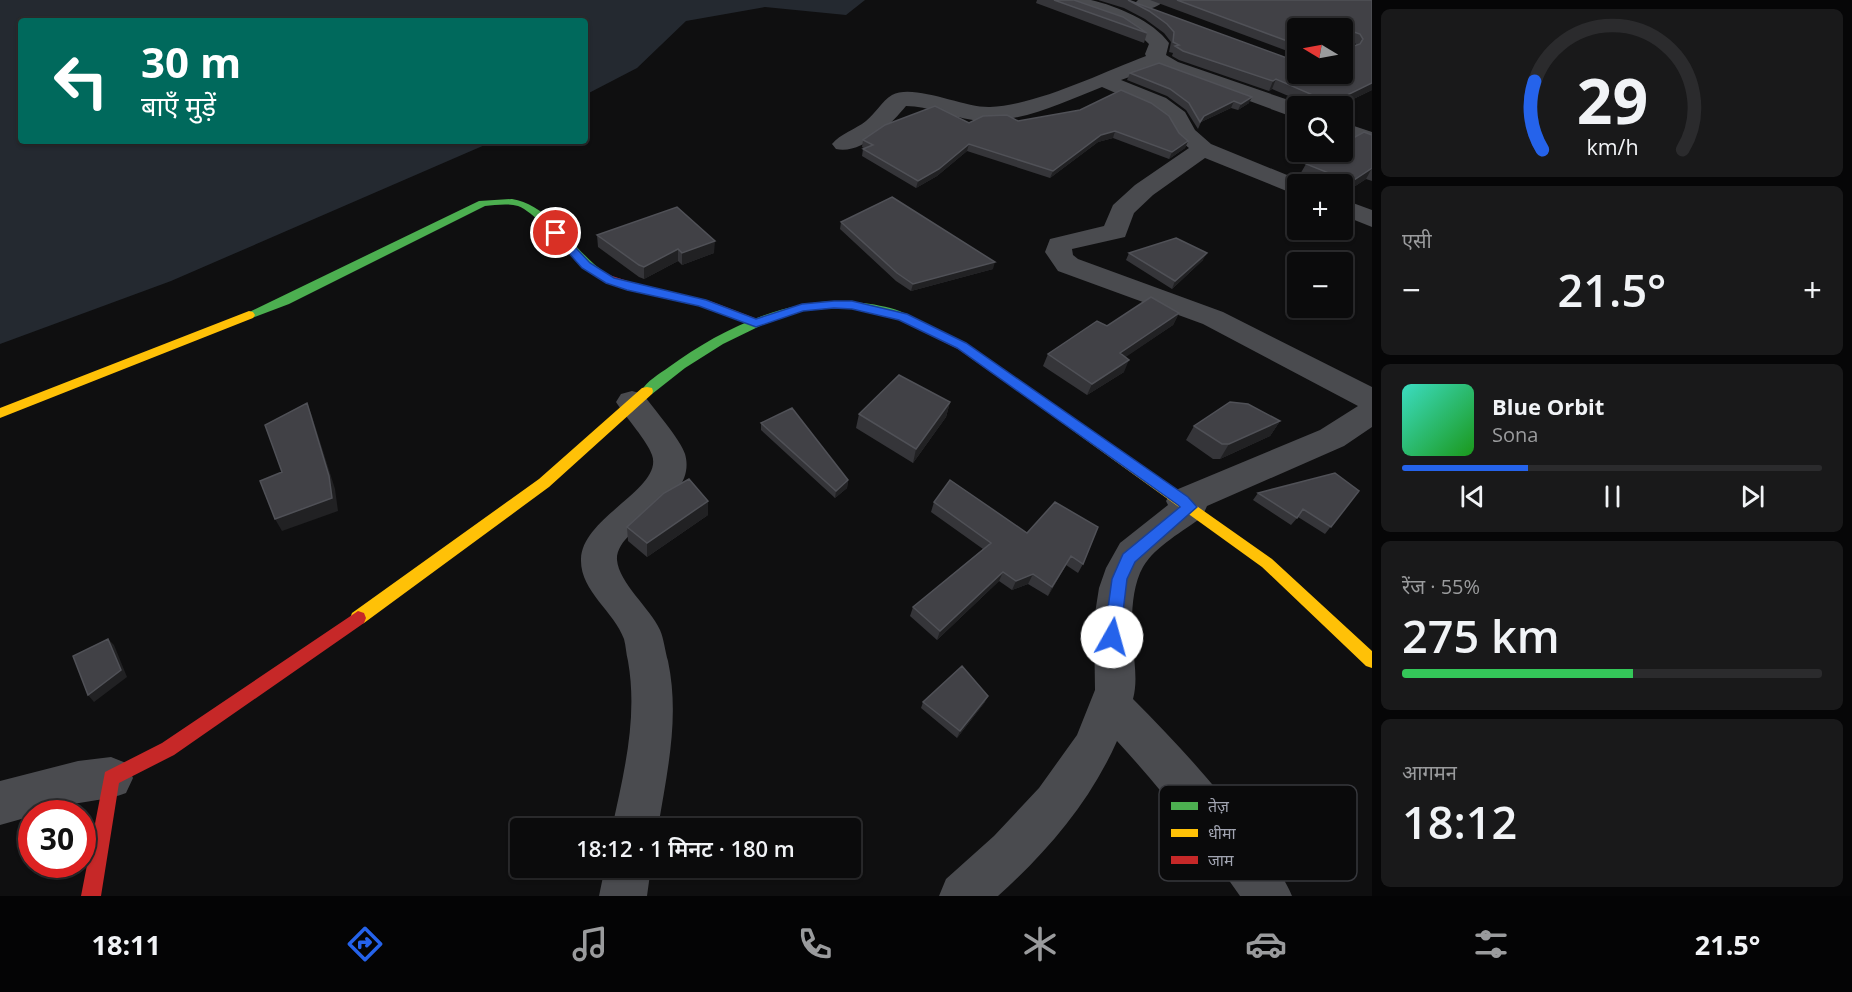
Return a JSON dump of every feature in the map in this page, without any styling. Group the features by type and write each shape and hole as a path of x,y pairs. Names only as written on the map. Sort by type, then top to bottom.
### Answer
{"street":[{"path":"1080,1 1154,36 1159,43 1155,54 1158,59 1287,107"},
{"path":"844,144 881,121 899,100 932,102 969,112 1002,114 1158,59"},
{"path":"1102,80 1158,103 1177,117 1186,134 1203,149 1287,183"},
{"path":"1257,96 1277,83"},
{"path":"1353,133 1372,140"},
{"path":"1203,149 1144,190 1122,210 1116,231 1104,236 1079,238 1059,245 1058,252 1061,258 1068,265 1213,318 1372,399"},
{"path":"0,413 285,301 483,203 502,200 525,204 541,215 586,266 610,280 702,303 756,323"},
{"path":"1353,211 1372,219"},
{"path":"0,803 78,782 111,778 168,749 401,588 544,483 632,402 673,368 756,323 802,307 852,305 903,317 962,346 1267,563 1372,661"},
{"path":"632,402 669,454 669,470 661,488 618,525 602,545 599,560 604,579 642,633 653,688 652,736 637,818"},
{"path":"963,896 1001,863 1059,800 1098,738 1115,688 1112,637 1119,579 1129,558 1187,504 1332,438 1372,412"},
{"path":"1110,704 1186,785"},
{"path":"91,896 111,778"},
{"path":"623,896 626,878"},
{"path":"1257,881 1268,896"}],"shaded area":[{"path":"0,0 865,0 846,15 765,7 686,21 637,68 588,93 588,18 18,18 18,144 487,144 171,281 0,344"}],"building":[{"path":"1054,0 1074,0 1123,17 1147,33"},
{"path":"1128,0 1287,58 1287,84 1183,51 1175,46 1179,45 1173,42 1174,32 1167,24"},
{"path":"1177,0 1372,0 1372,83 1345,96 1315,96 1287,84 1353,84 1353,46 1360,44 1363,39 1360,34 1353,32 1353,18 1287,18 1287,41"},
{"path":"1159,63 1252,97 1241,104 1234,101 1204,116 1200,122 1189,103 1170,89 1130,73"},
{"path":"1121,90 1151,103 1169,116 1179,133 1188,141 1172,152 1115,131 1101,135 1053,171 969,144 939,169 918,181 863,149 873,145 863,140 885,125 935,106 969,123 983,116 1007,115 1018,121 1080,110"},
{"path":"1364,132 1372,135 1372,168 1353,181 1353,174 1331,174 1306,164 1310,162 1353,162 1353,138"},
{"path":"892,197 995,262 913,284 897,273 841,222"},
{"path":"677,207 715,241 682,253 678,249 644,267 597,235"},
{"path":"1176,238 1207,253 1175,281 1129,253"},
{"path":"1151,297 1179,313 1120,353 1129,360 1092,384 1048,354 1097,321 1107,326"},
{"path":"899,375 950,402 916,449 859,414"},
{"path":"1230,402 1248,404 1280,421 1229,444 1222,444 1194,426"},
{"path":"307,403 329,476 332,498 275,519 260,481 282,472 265,425"},
{"path":"792,408 848,480 836,491 761,423"},
{"path":"1335,473 1359,491 1331,527 1303,509 1297,518 1258,493"},
{"path":"689,479 708,501 647,543 627,527 664,493"},
{"path":"950,480 1027,533 1055,502 1098,527 1083,564 1071,556 1052,587 1033,574 1016,581 1003,572 940,631 913,607 991,543 934,502"},
{"path":"108,639 121,670 88,695 73,656"},
{"path":"962,666 988,696 960,731 923,702"}],"traffic: fast":[{"path":"249,315 285,301 483,203 512,202 532,210 552,227 581,259 603,276"},
{"path":"647,391 680,365 719,341 759,322 800,308 825,305 855,306 884,311 909,320"}],"traffic: slow":[{"path":"0,413 249,315"},
{"path":"358,618 544,483 647,391"},
{"path":"1066,419 1267,563 1372,661"}],"traffic: jam":[{"path":"603,276 640,289 706,304 756,323"},
{"path":"909,320 962,346 1066,419"},
{"path":"91,896 111,778 168,749 358,618"}],"route":[{"path":"556,233 586,266 610,280 702,303 756,323 802,307 834,305 852,305 881,310 903,317 962,346 1183,501 1190,507 1129,558 1119,579 1112,637"}]}
